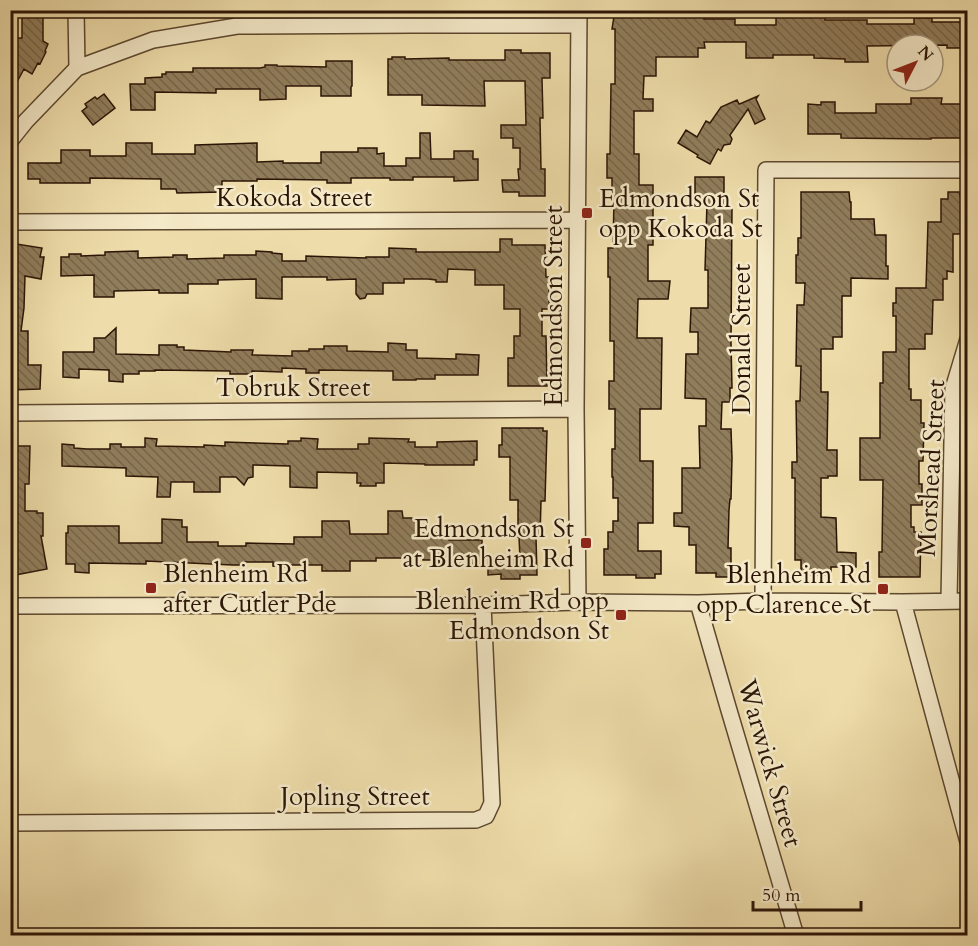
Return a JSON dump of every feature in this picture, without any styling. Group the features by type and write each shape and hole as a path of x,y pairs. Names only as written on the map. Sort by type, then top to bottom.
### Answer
{"street":[{"path":"76,10 77,68"},
{"path":"10,141 77,68 153,40 238,18 579,18"},
{"name":"Edmondson Street","path":"578,602 576,409 579,18"},
{"name":"Donald Street","path":"763,601 766,170 968,171"},
{"name":"Kokoda Street","path":"10,222 577,220"},
{"name":"Morshead Street","path":"949,600 953,389 968,339"},
{"name":"Tobruk Street","path":"10,413 576,409"},
{"path":"10,606 968,601"},
{"path":"903,602 968,842"},
{"name":"Warwick Street","path":"698,603 796,936"},
{"name":"Jopling Street","path":"10,823 476,819 486,816 492,802 483,605"}],"building":[{"path":"22,10 40,10 40,13 43,13 43,41 48,44 40,64 38,63 32,74 24,69 10,95 10,44 14,38 22,38"},
{"path":"615,10 658,10 657,15 704,15 704,19 735,19 735,25 776,25 776,13 802,13 802,17 825,17 825,20 867,20 867,24 914,24 914,18 932,18 932,22 968,22 968,48 947,48 945,33 885,33 885,46 867,46 868,62 845,62 845,59 814,58 814,55 773,55 773,58 746,58 746,42 704,42 705,48 698,48 698,57 656,57 656,76 644,76 643,99 653,99 653,111 634,111 634,154 639,154 639,185 653,185 653,245 648,245 648,281 670,281 668,299 638,299 637,338 662,338 661,409 640,409 640,461 653,461 653,523 638,523 638,551 661,551 661,574 655,574 655,578 636,578 636,575 604,575 604,549 608,549 608,532 613,532 613,521 618,521 618,498 613,498 612,477 615,409 609,409 609,381 614,381 614,341 610,341 608,248 613,248 614,199 612,199 612,178 607,178 607,154 610,154 611,84 615,84 615,29 612,29"},
{"path":"505,50 521,50 521,53 550,53 550,78 542,78 543,118 540,118 541,169 545,169 545,196 519,196 519,192 503,192 502,180 519,180 520,148 513,148 513,138 501,138 501,125 526,125 525,81 484,81 485,106 422,105 422,95 388,95 388,59 392,57 505,60"},
{"path":"326,61 352,61 351,96 321,96 321,86 286,86 286,99 260,100 260,89 216,89 216,93 155,92 155,110 131,110 130,84 145,84 145,78 162,77 162,74 166,72 193,72 193,68 260,68 265,65 326,67"},
{"path":"104,94 115,108 93,125 82,111 87,107 85,104"},
{"path":"758,96 756,99 765,119 755,124 748,109 730,135 732,139 730,144 724,145 721,151 718,149 710,164 678,143 686,130 697,137 706,121 710,123 721,107 737,100 739,104"},
{"path":"911,98 942,98 941,104 968,104 968,138 841,138 841,134 808,134 808,104 821,105 821,102 835,102 835,113 876,113 876,104 911,104"},
{"path":"420,133 430,133 431,159 454,159 454,151 473,151 473,159 478,159 478,180 454,181 454,177 413,177 413,180 351,178 351,183 327,183 327,180 257,179 257,181 222,181 222,192 177,193 176,189 161,189 161,179 90,178 90,183 40,183 40,179 28,179 28,163 61,163 61,150 90,150 90,156 126,156 126,143 152,143 152,154 195,154 195,145 257,143 257,162 283,161 283,163 321,163 321,152 358,152 358,148 377,148 377,154 384,153 384,166 406,166 406,158 420,158"},
{"path":"695,177 724,177 724,206 732,206 732,388 730,388 730,402 722,402 721,429 731,429 728,548 731,548 731,577 716,577 716,573 696,573 696,545 689,545 689,527 674,526 674,513 682,513 682,468 700,468 699,426 706,426 706,399 685,398 686,354 698,354 698,332 690,332 691,308 708,308 708,270 705,270 707,202 695,202"},
{"path":"801,192 849,192 851,219 874,219 875,235 886,235 888,279 851,278 851,296 842,296 842,337 833,337 833,349 821,349 821,392 828,392 827,450 837,450 837,476 821,478 821,517 836,518 837,552 856,553 856,567 831,567 831,575 801,575 801,560 795,560 795,478 792,478 792,462 797,462 796,401 800,401 801,366 796,366 797,305 804,305 805,283 796,283 796,255 798,255 798,238 801,238"},
{"path":"948,192 960,192 960,196 968,199 968,218 963,218 963,234 953,234 953,272 947,271 947,279 943,279 943,300 933,300 932,334 925,334 925,349 909,349 911,400 921,400 921,423 924,423 923,461 919,461 922,505 911,505 911,527 914,527 914,532 921,532 920,577 879,577 879,552 882,552 883,480 860,480 860,438 880,438 880,383 883,383 883,352 896,352 896,316 893,316 893,303 896,303 896,288 926,288 928,222 941,222 941,199 948,199"},
{"path":"500,239 512,239 512,245 545,245 546,277 549,277 549,309 542,309 542,336 546,336 547,386 508,386 508,358 514,358 514,336 520,336 520,309 504,309 504,285 475,285 475,270 448,269 447,282 404,279 404,283 383,283 383,294 367,294 365,298 360,299 356,294 356,279 282,277 282,299 256,298 256,279 218,280 218,284 188,284 188,293 159,293 159,290 114,291 114,297 94,297 94,275 61,276 61,257 69,257 69,254 105,255 105,252 138,251 138,258 187,255 187,259 224,258 224,255 256,255 256,251 282,254 282,261 306,261 306,256 389,257 389,248 416,249 416,252 500,252"},
{"path":"10,243 42,248 40,257 44,257 41,279 25,276 21,331 28,331 28,365 41,365 40,389 10,390"},
{"path":"116,328 116,354 159,355 159,345 177,345 177,347 184,347 184,350 231,352 231,350 253,350 252,355 292,356 292,351 324,349 324,346 347,346 347,351 388,352 388,343 406,344 406,350 417,350 417,358 456,359 456,354 479,355 478,375 435,375 435,379 393,380 393,371 319,370 319,373 306,373 306,369 282,368 282,372 252,371 252,374 230,374 230,371 139,371 139,374 123,374 123,382 109,381 109,370 79,369 79,378 63,377 63,352 94,352 94,338 105,338"},
{"path":"502,428 543,428 543,431 547,431 545,501 541,501 540,537 536,537 537,575 520,575 520,579 501,579 501,574 488,575 488,559 520,559 518,500 510,500 510,457 499,457"},
{"path":"145,438 157,439 156,446 204,447 204,445 225,446 225,442 288,444 288,441 301,441 301,438 318,439 317,449 358,449 358,444 369,444 369,438 409,439 408,442 415,442 415,447 437,447 437,442 477,441 477,460 474,460 474,465 384,463 384,483 376,483 376,486 360,486 361,483 357,483 357,473 317,472 317,488 290,487 290,466 253,465 253,477 248,478 244,485 236,477 220,477 220,492 194,492 194,482 171,482 170,497 157,497 158,477 126,476 126,468 62,466 62,444 87,449 110,449 110,444 121,444 121,447 145,447"},
{"path":"10,446 30,446 29,484 25,484 25,511 43,513 43,536 41,536 47,569 10,576"},
{"path":"388,511 402,511 403,518 416,518 416,533 449,533 449,540 482,540 482,564 439,563 439,560 423,560 423,558 376,558 376,561 350,561 350,571 322,571 322,565 285,565 285,567 273,566 273,562 245,562 245,565 233,565 146,561 146,564 89,563 89,573 75,572 75,564 66,564 68,526 119,526 119,543 162,543 162,519 182,520 182,527 187,527 187,542 218,542 218,546 246,546 246,543 294,544 294,537 322,537 322,521 349,521 350,534 388,534"}],"place":[{"name":"Edmondson St opp Kokoda St","path":"587,213"},
{"name":"Edmondson St at Blenheim Rd","path":"586,543"},
{"name":"Blenheim Rd after Cutler Pde","path":"151,588"},
{"name":"Blenheim Rd opp Clarence St","path":"883,589"},
{"name":"Blenheim Rd opp Edmondson St","path":"621,615"}]}
